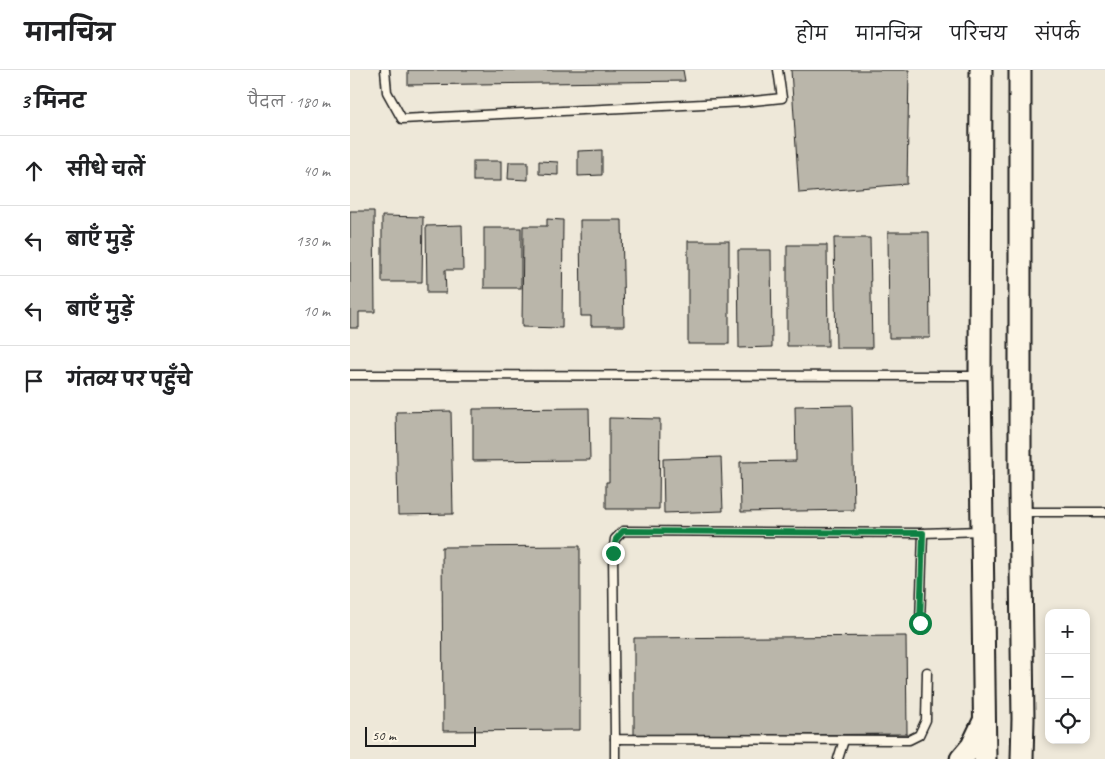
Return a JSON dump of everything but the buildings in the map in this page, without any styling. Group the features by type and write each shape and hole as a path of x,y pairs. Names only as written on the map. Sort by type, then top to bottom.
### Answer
{"street":[{"path":"982,70 980,376 985,759"},
{"path":"1020,70 1022,759"},
{"path":"1023,719 1038,759"},
{"path":"961,759 972,746 984,720"}],"lane":[{"path":"385,70 388,92 402,119 744,102 782,98 778,70"},
{"path":"350,376 980,376"},
{"path":"1020,512 1105,512"},
{"path":"615,759 613,553 616,539 623,531 923,533 981,531"},
{"path":"920,623 923,533"},
{"path":"614,739 909,740 920,735 926,720 927,672"},
{"path":"838,759 844,740"}],"route":[{"path":"613,553 616,539 623,531 923,533 920,623"}]}
